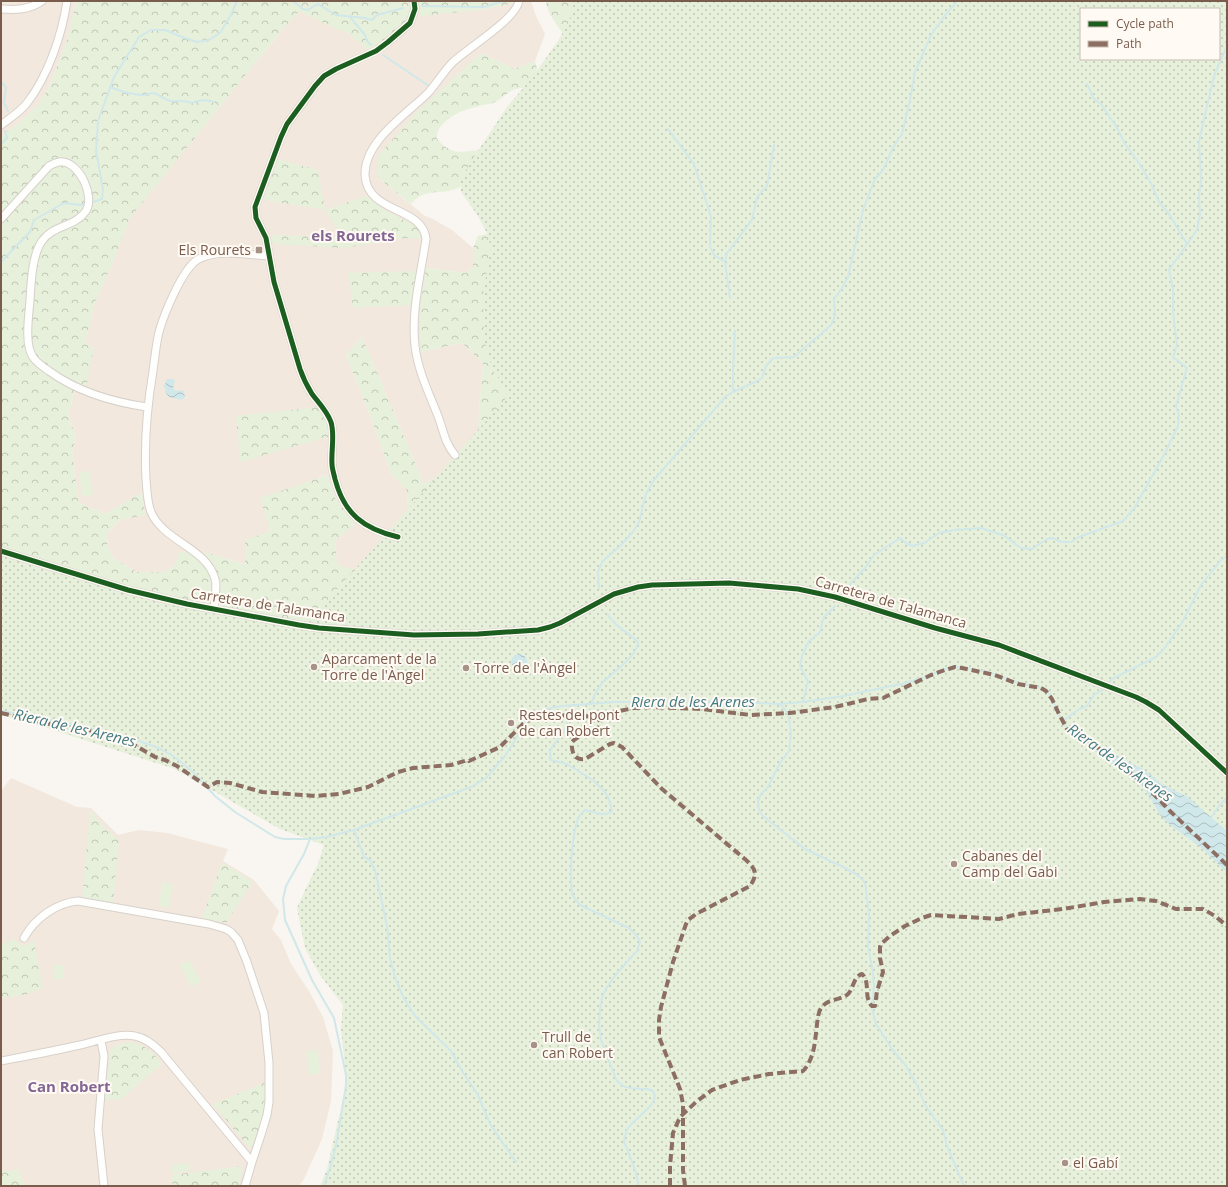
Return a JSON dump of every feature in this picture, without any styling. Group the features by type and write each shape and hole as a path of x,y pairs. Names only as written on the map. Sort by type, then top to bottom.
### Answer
{"street":[{"path":"1,9 19,10 29,8 42,1"},
{"path":"1,125 17,114 36,90 54,50 64,20 67,1"},
{"path":"398,537 372,529 352,513 343,502 337,487 332,465 332,429 330,420 312,393 300,369 274,282 266,238 256,218 255,207 287,124 315,86 324,76 336,69 376,51 410,23 415,9 414,1"},
{"path":"455,455 450,449 423,380 415,346 416,300 426,240 425,233 422,226 416,221 386,206 373,195 368,189 366,183 365,168 374,146 388,129 428,93 454,62 509,18 517,8 519,1"},
{"path":"1,219 49,166 58,162 63,162 71,164 77,170 84,182 89,196 86,211 78,220 48,233 41,241 36,253 30,297 28,336 32,357 64,382 116,402 147,407"},
{"path":"215,609 214,602 216,580 208,565 192,549 168,533 152,514 148,503 145,458 147,407 162,320 187,271 197,260 209,255 269,256"},
{"name":"Carretera de Talamanca","path":"1,551 128,590 187,604 319,628 414,635 478,634 538,630 550,627 572,617 611,595 645,586 729,583 798,588 835,597 935,628 999,645 1136,697 1159,710 1227,772"},
{"path":"24,938 28,930 40,918 65,903 78,901 209,924 226,929 234,935 238,940 247,962 264,1013 269,1063 270,1088 267,1115 245,1186"},
{"path":"1,1061 126,1035 139,1037 151,1043 161,1052 252,1162"},
{"path":"101,1041 104,1056 98,1130 104,1186"}],"shaded area":[{"path":"1,1 76,1 67,41 48,89 38,105 20,122 1,136"},
{"path":"306,1 531,1 536,16 545,34 535,61 514,69 481,53 378,178 425,216 452,230 473,248 473,266 466,273 426,268 421,352 462,343 483,363 477,437 453,470 424,484 362,337 346,355 391,474 407,490 410,554 364,573 337,565 335,541 340,504 335,498 327,475 300,485 246,565 209,553 179,552 177,563 166,572 137,572 113,558 107,546 108,532 120,520 145,515 142,493 106,514 79,503 72,451 76,437 68,415 75,389 94,347 85,344 95,302 113,262 130,217"},
{"path":"11,778 77,807 91,808 118,835 139,830 167,833 228,849 223,861 254,880 279,911 272,929 281,940 291,964 309,991 323,1017 333,1051 331,1101 322,1139 304,1179 299,1186 1,1186 1,791"}],"green space":[{"path":"76,1 404,1 409,3 410,13 408,18 389,36 368,51 349,33 336,29 299,11 278,35 130,218 113,262 95,302 85,344 94,347 86,389 75,389 68,415 76,437 72,451 79,503 106,514 142,492 145,515 120,520 108,532 107,546 113,558 137,572 166,572 176,563 179,552 209,553 245,565 245,540 270,531 260,498 328,475 335,498 355,524 335,541 337,564 364,573 410,554 407,490 391,474 346,355 362,337 424,484 453,470 477,437 483,363 462,343 421,352 420,310 426,268 466,273 473,266 473,248 478,236 491,233 564,36 551,15 546,1 1227,1 1080,8 1080,60 191,762 1,698 1,136 20,122 38,105 48,89 67,41"},
{"path":"419,1 515,1 515,3 482,10 419,16"},
{"path":"572,1 1227,1 1227,1186 320,1186 327,1169 343,1099 346,1077 341,1029 343,1005 320,975 305,948 297,908 318,864 324,845 280,829 175,769 28,722 1,715 1,554 121,590 303,628 508,396 493,371 484,340 483,294 491,248 487,233 478,216 461,192 460,180 507,107 531,79 558,41 570,20"},
{"path":"481,53 514,69 535,61 539,76 527,87 512,90 494,103 459,113 442,125 438,131 437,139 442,145 458,152 483,150 465,183 452,190 424,195 417,198 411,204 378,178 378,156 415,114"},
{"path":"277,159 318,170 325,210 263,200"},
{"path":"368,195 383,209 415,226 421,233 421,239 405,238 344,248 273,244 271,235 343,237 325,210"},
{"path":"417,271 411,305 353,308 348,273"},
{"path":"318,407 327,424 328,437 240,462 236,416"},
{"path":"90,471 93,495 82,496 79,472"},
{"path":"90,810 104,827 119,840 113,904 82,898"},
{"path":"222,862 253,882 226,923 202,918"},
{"path":"162,882 173,884 169,907 159,906"},
{"path":"15,939 21,945 29,944 33,940 43,988 27,994 1,999 1,944"},
{"path":"189,960 201,981 191,987 179,965"},
{"path":"54,965 63,965 63,979 54,979"},
{"path":"130,1042 145,1047 162,1064 120,1100 105,1099 110,1052 121,1043"},
{"path":"318,1050 320,1074 309,1075 306,1051"},
{"path":"266,1082 261,1123 254,1147 250,1147 213,1104"},
{"path":"189,1163 190,1171 172,1173 171,1165"},
{"path":"242,1166 240,1186 173,1186 171,1175"},
{"path":"19,1170 25,1186 1,1186 1,1171"}],"water":[{"path":"167,379 173,379 175,381 173,388 176,391 183,390 185,397 182,400 169,397 165,392 166,389 163,386"},
{"path":"519,654 525,656 527,662 525,668 519,670 513,668 511,662 513,656"},
{"path":"1096,744 1142,768 1162,784 1188,797 1227,831 1227,873 1204,850 1170,825 1160,815 1141,785 1093,750"}],"waterway":[{"path":"90,203 102,199 103,189 96,151 98,121 114,77 139,37 151,30 165,30 197,42 209,40 220,33 231,15 237,1"},
{"path":"293,1 303,9 308,10 318,4 336,15 372,20 377,15 403,8"},
{"path":"422,6 484,7 504,1"},
{"path":"599,588 598,572 602,562 633,532 639,522 646,494 654,480 726,396 762,378 766,366 773,358 794,357 831,325 835,314 834,299 848,277 863,210 875,179 883,170 894,146 902,134 915,72 931,35 956,1"},
{"path":"350,17 371,45"},
{"path":"847,590 874,555 900,538 912,546 924,543 939,533 954,530 981,528 1003,535 1021,548 1032,549 1047,539 1053,538 1061,542 1071,542 1079,537 1123,521 1135,507 1178,426 1179,416 1176,406 1187,368 1173,357 1177,345 1173,312 1173,290 1169,270 1197,230 1200,215 1199,197 1201,179 1199,141 1214,76 1227,46"},
{"path":"383,55 429,86"},
{"path":"1,82 6,87 4,103 8,111"},
{"path":"1087,84 1094,99 1101,104 1116,126 1125,144 1151,183 1159,202 1169,214 1187,244"},
{"path":"110,87 123,92 135,94 144,95 155,93 170,101 183,101 191,103 205,100 214,102"},
{"path":"668,129 694,164 711,216 710,247 714,255 725,262 730,298"},
{"path":"1,144 7,138 5,131"},
{"path":"725,262 727,253 752,220 757,197 767,186 774,145"},
{"path":"1,262 30,232 34,220 64,203 81,205 86,204"},
{"path":"733,392 735,331"},
{"path":"1109,683 1112,679 1156,657 1163,650 1182,623 1201,585 1221,560 1227,556"},
{"path":"803,702 808,681 800,666 802,656 809,641 820,632 824,617 835,606"},
{"path":"591,704 596,692 603,682 624,664 637,648 638,642 614,623 608,615"},
{"name":"Riera de les Arenes","path":"1,711 67,723 110,733 161,749 176,758 193,772 215,796 235,812 275,837 284,839 310,839 326,837 354,830 471,787 486,778 505,756 526,720 539,711 562,706 614,702 716,701 779,704 803,702 844,696 905,683 945,669 962,667 994,674 1018,683 1047,690 1059,715 1068,729 1098,747"},
{"path":"1063,721 1079,709 1087,706 1094,695 1103,690"},
{"path":"780,704 788,713 791,733 789,751 780,763 768,787 761,794 758,801 759,810 763,816 805,849 845,868 856,874 864,881 869,913 868,946 874,986 872,1008 876,1024 892,1049 906,1066 917,1085 925,1105 943,1130 947,1146 964,1186"},
{"path":"571,705 565,730 551,748 551,760 567,764 594,781 608,797 612,811 602,814 585,810 579,816 574,834 571,866 572,894 580,905 629,928 640,941 637,951 618,972 602,997 599,1025 601,1040 616,1079 619,1083 627,1087 652,1090 655,1095 651,1106 630,1125 624,1139 636,1173 638,1186"},
{"path":"1210,819 1227,797"},
{"path":"354,830 364,857 370,860 375,870 387,926 390,958 395,977 403,997 415,1016 451,1051 478,1095 490,1124 516,1162"},
{"path":"310,839 304,854 286,886 283,899 285,920 312,980 334,1018 346,1075 346,1086 336,1146 324,1186"}],"marked path":[{"path":"1,713 58,726 94,731 136,746 155,757 177,766 208,787 217,782 230,783 262,792 316,796 339,794 368,787 398,772 413,768 451,765 469,761 500,747 524,723 534,717 545,714 575,717 595,716 634,708 651,707 702,709 751,715 790,713 835,707 868,699 883,698 931,675 955,667 995,675 1018,684 1041,688 1046,691 1052,699 1067,729 1093,744 1142,782 1171,812 1227,865"},
{"path":"595,716 600,721 599,727 596,730 578,737 572,742 572,749 576,757 585,759 614,743 622,747 662,789 746,860 755,872 750,886 696,914 688,920 673,962 661,1007 659,1037 680,1089 683,1104 683,1170 685,1186"},
{"path":"670,1186 673,1133 680,1117 712,1090 740,1080 769,1074 803,1071 812,1055 818,1016 821,1008 827,1003 848,994 855,980 862,974 866,981 869,1003 872,1006 875,1006 877,991 883,972 880,958 881,944 905,926 922,918 931,915 999,919 1018,914 1063,909 1104,902 1140,899 1156,901 1176,909 1203,909 1215,916 1227,926"}],"cycle path":[{"path":"398,537 375,529 357,518 350,511 339,491 332,466 333,432 331,422 325,410 310,391 301,372 274,282 266,238 256,218 255,207 287,124 315,86 324,76 376,51 388,42 410,23 415,9 414,1"},
{"path":"1,551 128,590 187,604 319,628 414,635 478,634 538,630 560,623 614,594 638,587 652,585 729,583 798,589 835,597 935,628 999,645 1136,697 1159,710 1227,773"}],"place":[{"name":"Els Rourets","path":"259,250"},
{"name":"Aparcament de la Torre de l'Àngel","path":"314,667"},
{"name":"Torre de l'Àngel","path":"466,668"},
{"name":"Restes del pont de can Robert","path":"511,723"},
{"name":"Cabanes del Camp del Gabi","path":"954,864"},
{"name":"Trull de can Robert","path":"534,1045"},
{"name":"el Gabí","path":"1065,1163"}],"district":[{"name":"els Rourets","path":"353,236"},
{"name":"Can Robert","path":"69,1087"}]}
